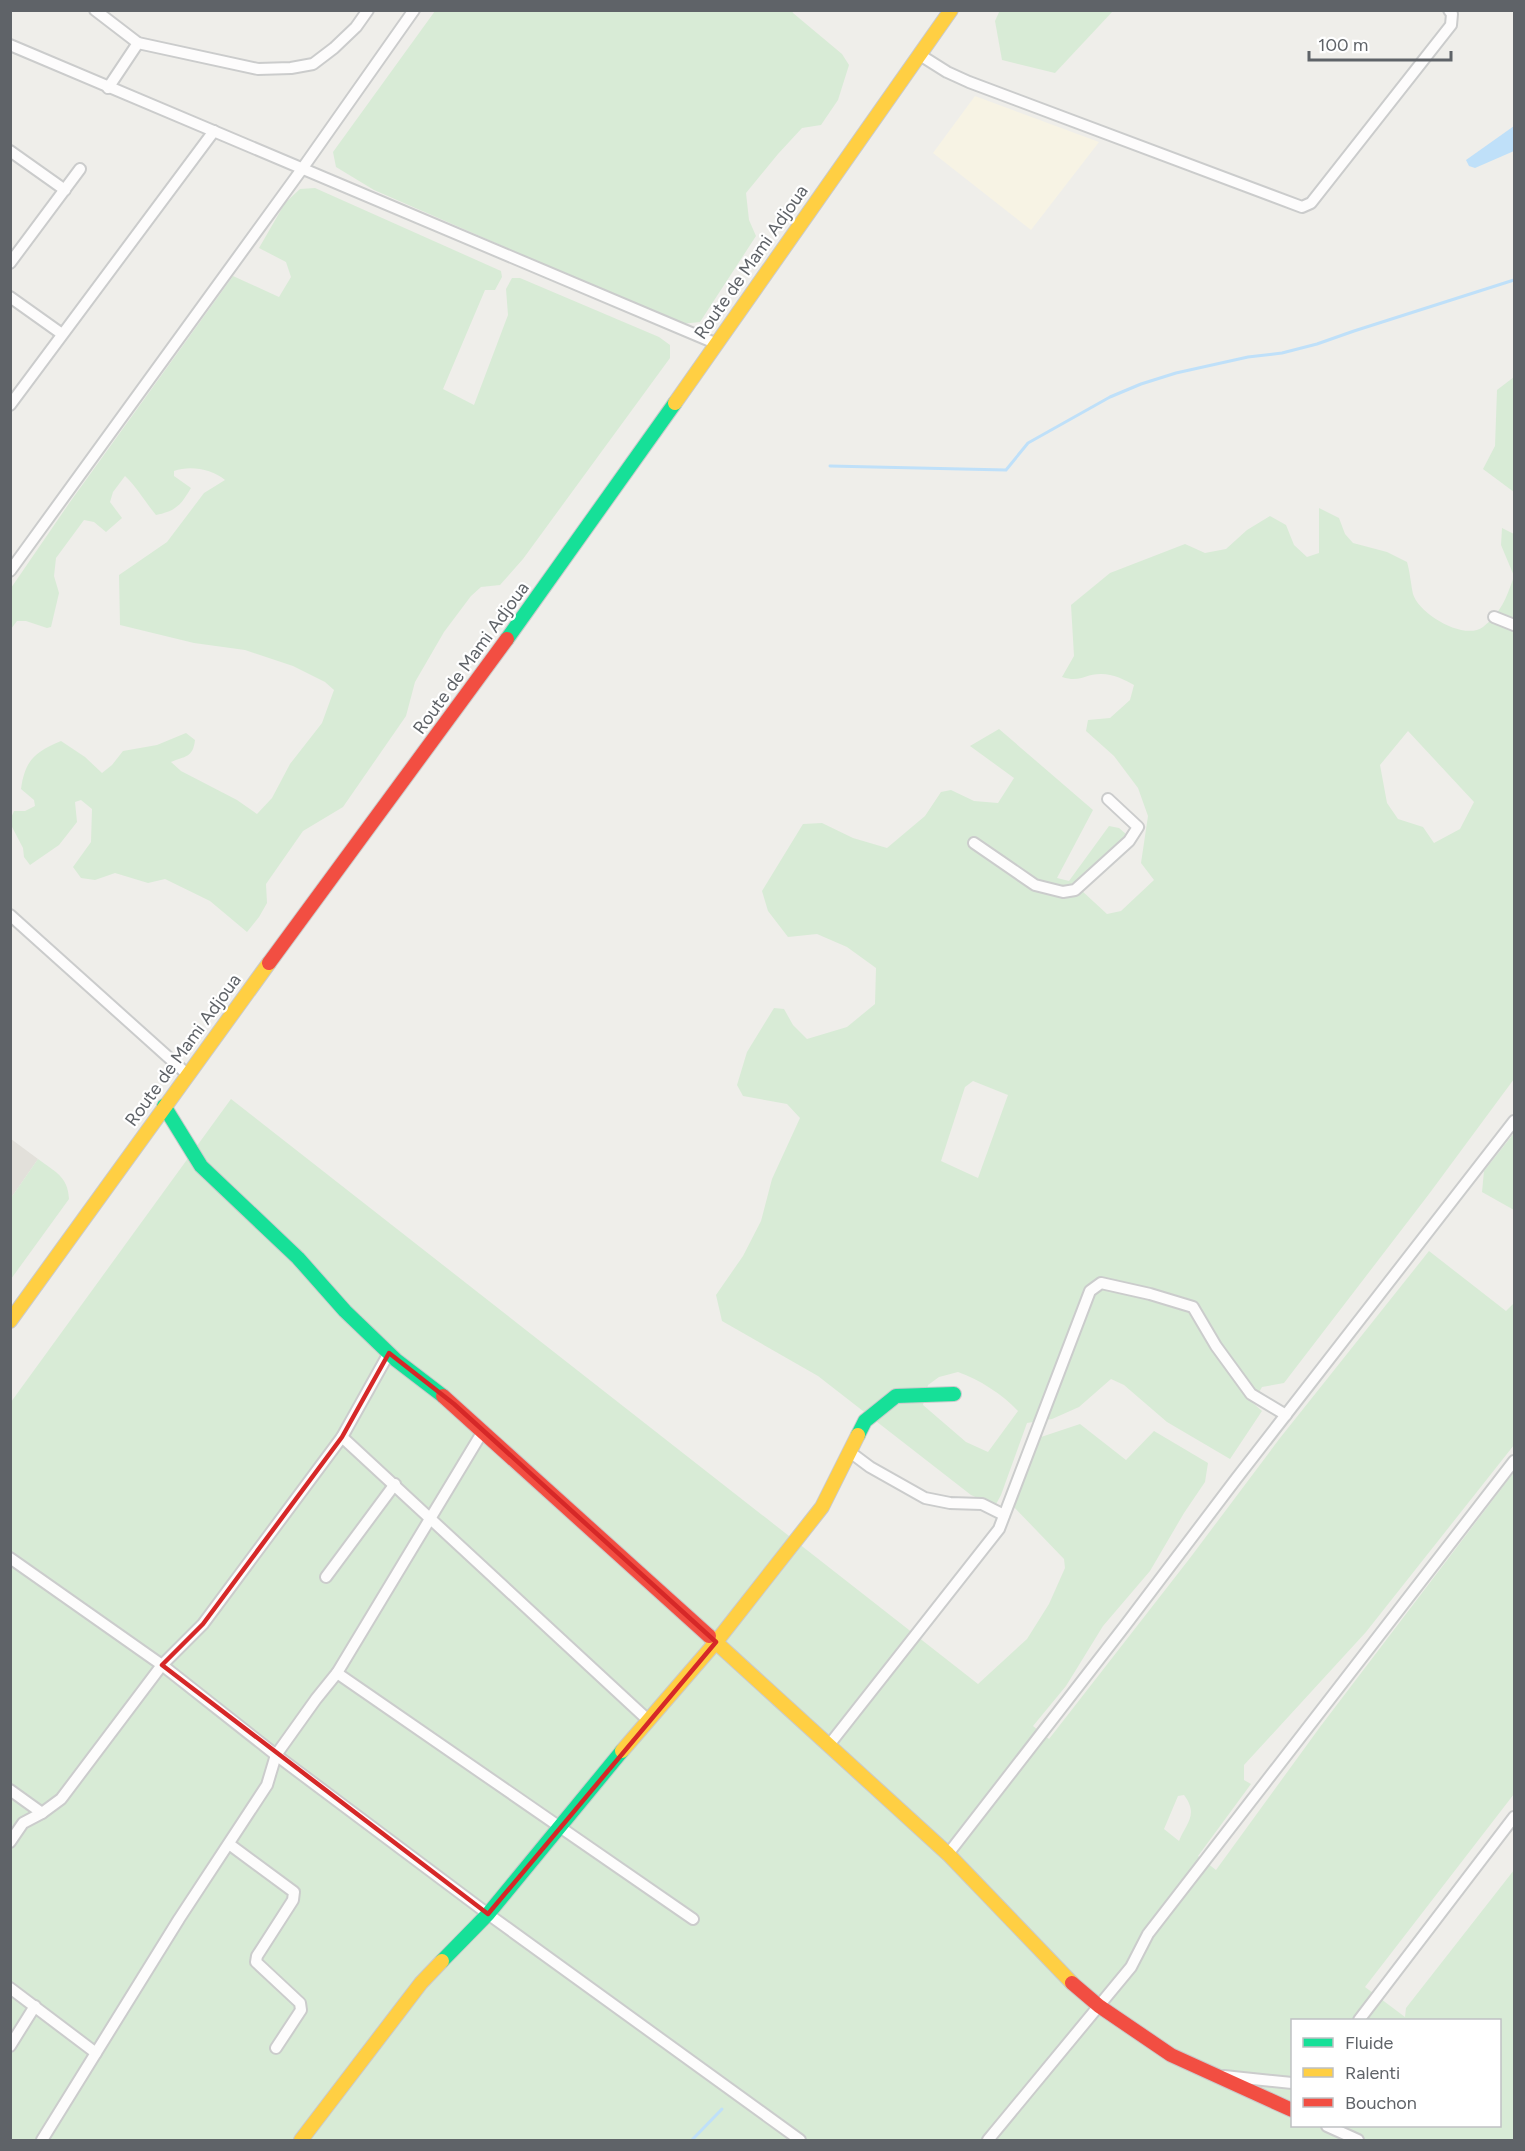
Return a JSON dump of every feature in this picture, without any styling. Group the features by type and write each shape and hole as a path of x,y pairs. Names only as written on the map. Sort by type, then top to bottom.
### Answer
{"street":[{"path":"95,10 138,44 258,69 291,68 313,64 356,27 368,10"},
{"path":"10,571 302,169 414,10"},
{"name":"Route de Mami Adjoua","path":"10,1321 187,1074 528,611 951,10"},
{"path":"920,55 947,72 969,82 1302,207 1311,203 1451,25 1452,14 1449,10"},
{"path":"108,88 138,44"},
{"path":"10,45 715,343"},
{"path":"10,405 214,131"},
{"path":"10,151 64,190"},
{"path":"10,263 80,169"},
{"path":"10,297 62,334"},
{"path":"1494,617 1515,625"},
{"path":"974,843 1035,885 1063,892 1075,890 1129,841 1138,827 1108,799"},
{"path":"10,915 187,1074"},
{"path":"164,1106 201,1166 298,1258 345,1311 388,1353 454,1404 948,1854 1076,1987 1099,2006 1172,2055 1291,2109"},
{"path":"948,1854 1286,1414 1515,1121"},
{"path":"829,1745 999,1529 1090,1291 1101,1283 1150,1294 1192,1307 1216,1346 1251,1394 1286,1414"},
{"path":"10,1842 23,1823 61,1799 162,1665 203,1624 342,1437 388,1353"},
{"path":"301,2140 421,1983 488,1914 648,1720 716,1642 822,1507 865,1420 896,1396 954,1394"},
{"path":"42,2140 178,1919 267,1785 276,1755 337,1673 483,1431"},
{"path":"342,1437 648,1720"},
{"path":"849,1452 870,1467 925,1498 950,1503 982,1504 1004,1515"},
{"path":"988,2140 1131,1967 1148,1934 1515,1461"},
{"path":"326,1577 395,1484"},
{"path":"10,1558 162,1665 276,1755 488,1914 800,2140"},
{"path":"337,1673 693,1919"},
{"path":"10,1790 42,1813"},
{"path":"1360,2019 1515,1817"},
{"path":"229,1844 294,1892 293,1900 257,1956 256,1962 300,2003 300,2010 276,2048"},
{"path":"10,1988 96,2053"},
{"path":"10,2046 35,2006"},
{"path":"1217,2075 1291,2084"},
{"path":"1329,2127 1358,2140"}],"highlighted area":[{"path":"389,1353 454,1404 716,1642 488,1914 162,1665 203,1624 342,1437"}],"shaded area":[{"path":"975,96 1099,142 1031,230 933,153"},
{"path":"11,1139 38,1159 11,1198"}],"green space":[{"path":"1000,10 1113,11 1055,73 1002,60 995,21"},
{"path":"435,11 792,11 842,54 849,65 838,100 821,125 802,128 746,193 749,220 756,236 700,322 681,324 374,190 336,167 333,152"},
{"path":"315,188 501,271 502,277 495,290 485,290 443,389 474,405 508,315 506,289 512,278 520,278 659,337 670,345 670,358 523,559 500,585 481,587 471,596 444,632 415,682 406,716 343,807 303,831 266,884 267,903 247,932 210,901 165,879 148,883 115,873 95,880 81,878 73,867 91,842 92,809 81,800 75,802 77,822 59,845 30,865 24,857 23,848 11,825 14,811 25,811 35,806 34,800 21,789 25,771 38,753 52,745 61,741 85,757 102,773 123,751 157,745 186,733 195,740 192,750 188,756 171,762 181,771 237,800 257,814 272,798 290,764 322,723 334,690 325,682 293,666 245,650 194,643 120,625 119,575 167,542 204,493 225,480 201,469 187,468 174,471 174,476 191,488 177,506 156,515 125,476 113,492 110,502 122,518 106,532 94,522 84,520 56,558 54,576 59,593 51,627 17,621 11,629 11,588 233,276 279,297 291,277 286,262 259,248 285,203 300,189"},
{"path":"1514,377 1514,492 1483,469 1495,446 1497,390"},
{"path":"1319,508 1339,518 1345,534 1353,543 1387,552 1407,562 1413,594 1417,602 1433,617 1465,631 1483,627 1494,616 1506,598 1514,576 1514,1079 1284,1383 1262,1387 1253,1403 1262,1411 1230,1459 1167,1422 1124,1385 1111,1379 1079,1407 1052,1419 1027,1423 995,1506 971,1495 818,1376 722,1321 716,1295 743,1256 761,1221 772,1179 800,1118 787,1104 743,1096 737,1085 747,1052 774,1008 784,1009 793,1025 807,1039 847,1027 875,1004 876,968 847,947 817,934 788,937 768,911 762,891 803,824 822,823 853,838 887,848 925,816 941,792 951,790 974,801 998,803 1014,778 970,746 999,729 1093,810 1057,878 1069,881 1109,826 1119,828 1126,834 1124,841 1081,890 1107,914 1121,911 1154,880 1141,863 1148,816 1138,788 1114,756 1086,731 1088,720 1110,718 1130,700 1134,685 1106,674 1095,674 1078,679 1062,677 1074,656 1071,605 1110,573 1185,544 1205,553 1226,549 1247,530 1270,516 1286,525 1294,545 1307,557 1319,553","holes":["1408,731 1474,802 1460,829 1434,843 1423,827 1398,819 1387,803 1380,765","973,1081 1008,1095 978,1178 941,1161 965,1087","958,1372 966,1375 998,1393 1018,1411 988,1452 966,1442 923,1405 928,1385 939,1377"]},
{"path":"1502,528 1514,534 1514,576 1501,545"},
{"path":"231,1099 978,1684 1027,1639 1049,1604 1065,1568 1064,1559 1012,1505 1038,1438 1080,1424 1126,1460 1154,1431 1208,1463 1205,1482 1150,1571 1103,1626 1066,1686 1033,1726 1049,1739 1280,1438 1429,1251 1506,1311 1514,1303 1514,1445 1366,1632 1244,1765 1244,1780 1251,1784 1198,1856 1216,1870 1320,1727 1514,1472 1514,1794 1365,1987 1405,2017 1406,2008 1514,1870 1514,2140 11,2140 11,1402","holes":["1184,1795 1191,1808 1190,1819 1179,1841 1164,1829 1178,1796"]},
{"path":"1514,1133 1514,1210 1482,1192 1484,1171"},
{"path":"38,1159 63,1180 69,1199 11,1279 11,1198"}],"water":[{"path":"1514,126 1514,151 1475,168 1469,166 1466,160"}],"waterway":[{"path":"830,466 1006,470 1028,443 1110,397 1141,384 1176,373 1317,344 1514,280"},
{"path":"692,2140 722,2109"}],"traffic: fast":[{"path":"507,639 675,403"},
{"path":"164,1106 201,1166 298,1258 345,1311 396,1360 443,1396"},
{"path":"858,1435 865,1421 896,1396 954,1394"},
{"path":"442,1961 488,1914 622,1751"}],"traffic: slow":[{"path":"675,403 951,10"},
{"path":"10,1321 269,963"},
{"path":"622,1751 716,1642 822,1507 858,1435"},
{"path":"709,1636 948,1854 1072,1983"},
{"path":"301,2140 421,1983 442,1961"}],"traffic: jam":[{"path":"269,963 507,639"},
{"path":"443,1396 709,1636"},
{"path":"1072,1983 1099,2006 1171,2055 1291,2110"}]}
